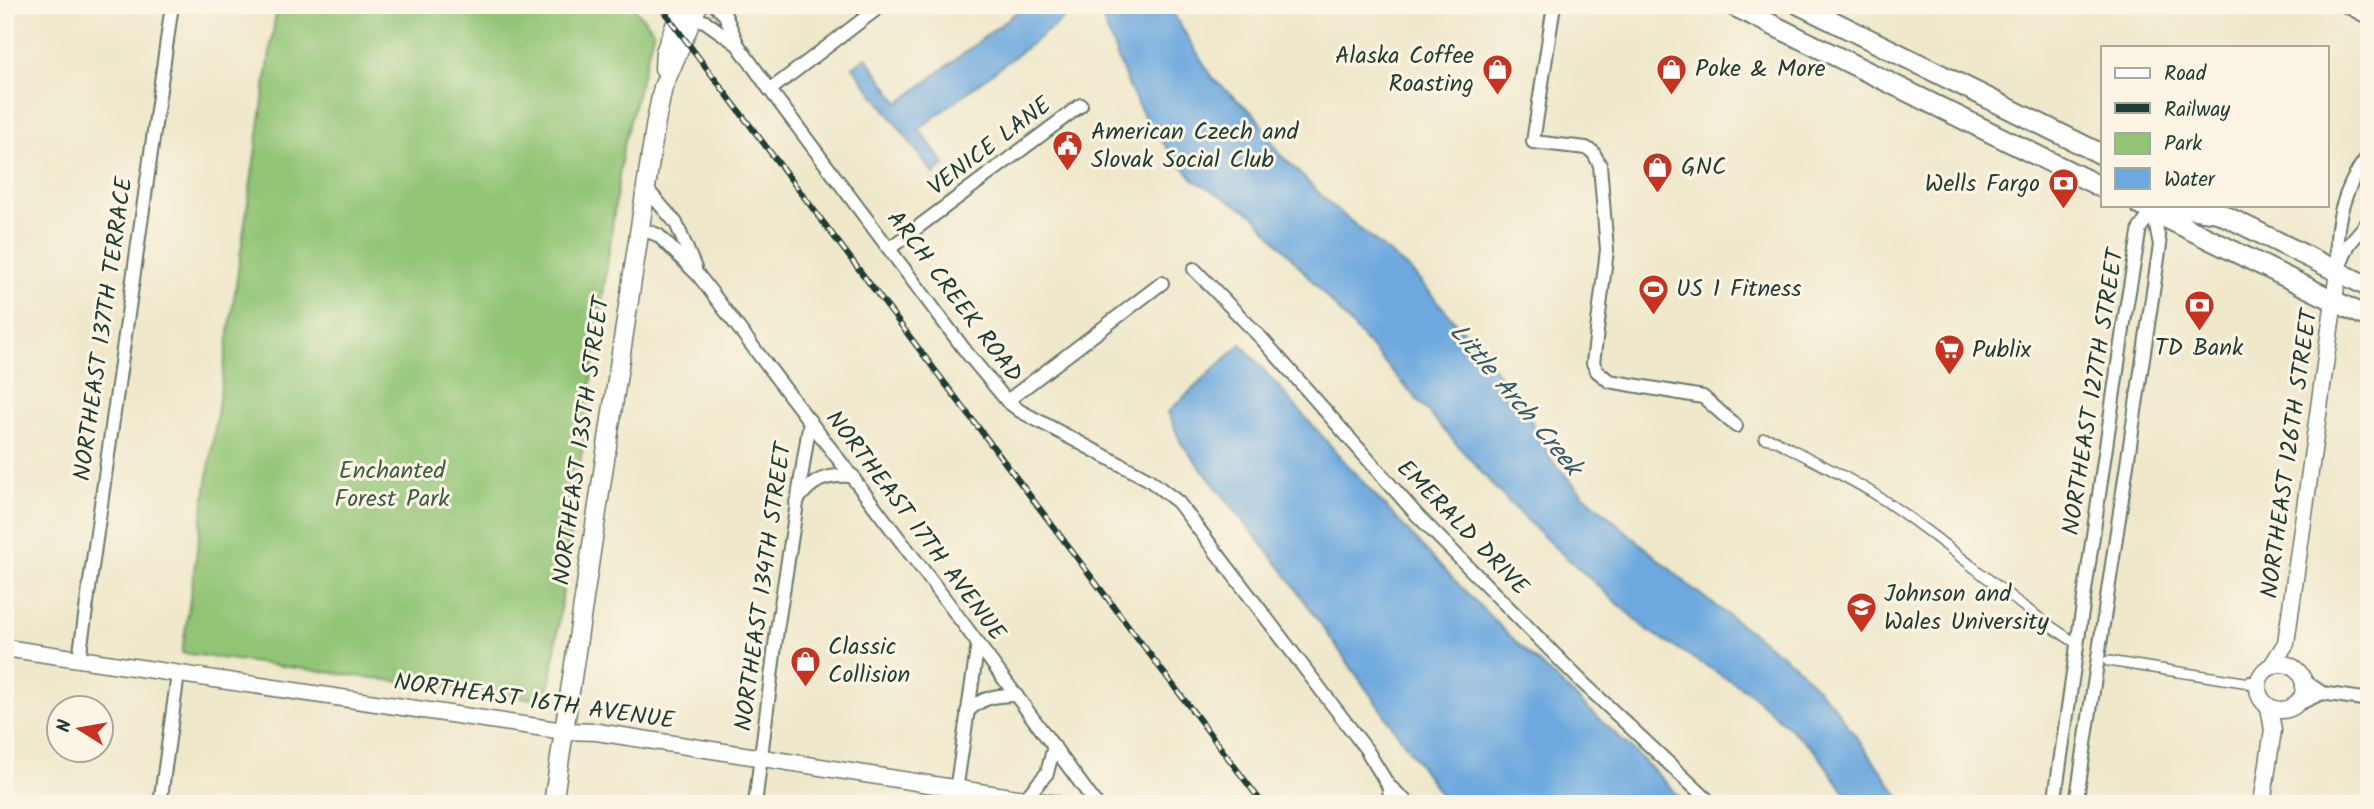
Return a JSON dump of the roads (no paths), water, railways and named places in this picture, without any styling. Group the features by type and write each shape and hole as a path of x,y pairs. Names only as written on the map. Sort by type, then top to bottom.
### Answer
{"main road":[{"path":"1732,5 2098,184"},
{"path":"1800,5 2101,154"},
{"name":"NORTHEAST 135TH STREET","path":"553,804 638,228 663,87 665,52 691,9"},
{"path":"2187,206 2211,209 2369,287"},
{"path":"2147,208 2369,318"}],"street":[{"path":"5,18 7,5"},
{"name":"NORTHEAST 137TH TERRACE","path":"79,659 172,5"},
{"name":"ARCH CREEK ROAD","path":"715,5 724,15 738,46 770,90 1007,401 1020,411 1148,479 1178,502 1366,749 1388,785 1409,804"},
{"path":"770,90 882,5"},
{"path":"1554,5 1533,142 1586,148 1593,152 1600,165 1606,250 1592,353 1597,371 1609,381 1703,397 1736,426"},
{"path":"2344,5 2369,18"},
{"name":"ARCH CREEK ROAD","path":"691,9 738,46"},
{"name":"VENICE LANE","path":"890,248 1081,105"},
{"path":"2338,272 2335,241 2340,210 2352,176 2369,154"},
{"name":"NORTHEAST 17TH AVENUE","path":"645,187 676,223 698,275"},
{"name":"NORTHEAST 127TH STREET","path":"2054,800 2140,228 2147,208"},
{"name":"NORTHEAST 127TH STREET","path":"2076,802 2102,660 2160,245 2147,208"},
{"path":"2338,272 2349,244 2369,221"},
{"name":"NORTHEAST 17TH AVENUE","path":"638,228 658,235 698,275 853,476 1096,804"},
{"name":"EMERALD DRIVE","path":"1194,269 1263,340 1416,514 1581,681 1712,804"},
{"name":"NORTHEAST 126TH STREET","path":"2270,667 2286,643 2338,272"},
{"path":"1007,401 1162,283"},
{"name":"NORTHEAST 134TH STREET","path":"755,804 795,502 810,421"},
{"path":"1764,438 1775,440 1874,494 1962,558 2015,603 2102,660 2254,684"},
{"path":"795,502 816,480 831,475 853,476"},
{"path":"954,804 978,643"},
{"name":"NORTHEAST 126TH STREET","path":"2286,643 2299,675"},
{"name":"NORTHEAST 16TH AVENUE","path":"5,648 564,731 597,732 1056,804"},
{"path":"2254,684 2270,667 2284,664 2322,693 2369,700"},
{"path":"160,804 178,674"},
{"path":"2273,730 2302,694 2299,675"},
{"path":"2254,684 2269,707 2273,730 2262,804"},
{"path":"2269,707 2291,707 2322,693"},
{"path":"967,712 976,703 990,697 1016,695"},
{"path":"1025,799 1047,773 1054,746"},
{"path":"1380,804 1388,785"},
{"name":"ARCH CREEK ROAD","path":"1388,785 1392,804"},
{"path":"2054,800 2076,802"}],"water":[{"path":"1026,5 1082,5 919,129 945,165 934,174 853,67 866,57 899,103"},
{"name":"Little Arch Creek","path":"1091,5 1168,5 1213,79 1255,115 1279,153 1329,203 1412,272 1490,362 1529,417 1552,461 1583,494 1693,589 1795,665 1833,705 1905,804 1853,804 1816,752 1749,692 1647,630 1548,541 1498,491 1254,215 1194,180 1150,127 1129,87 1099,10"},
{"path":"1241,344 1437,562 1506,632 1643,760 1686,804 1447,804 1282,569 1181,443 1168,412"}],"railway":[{"path":"659,5 1263,804"}],"place":[{"name":"Poke & More","path":"1672,96"},
{"name":"Alaska Coffee Roasting","path":"1497,97"},
{"name":"American Czech and Slovak Social Club","path":"1068,173"},
{"name":"GNC","path":"1658,194"},
{"name":"Wells Fargo","path":"2063,211"},
{"name":"US 1 Fitness","path":"1653,316"},
{"name":"TD Bank","path":"2199,333"},
{"name":"Publix","path":"1949,377"},
{"name":"Johnson and Wales University","path":"1861,635"},
{"name":"Classic Collision","path":"805,688"}],"park label":[{"name":"Enchanted Forest Park","path":"392,485"}]}
